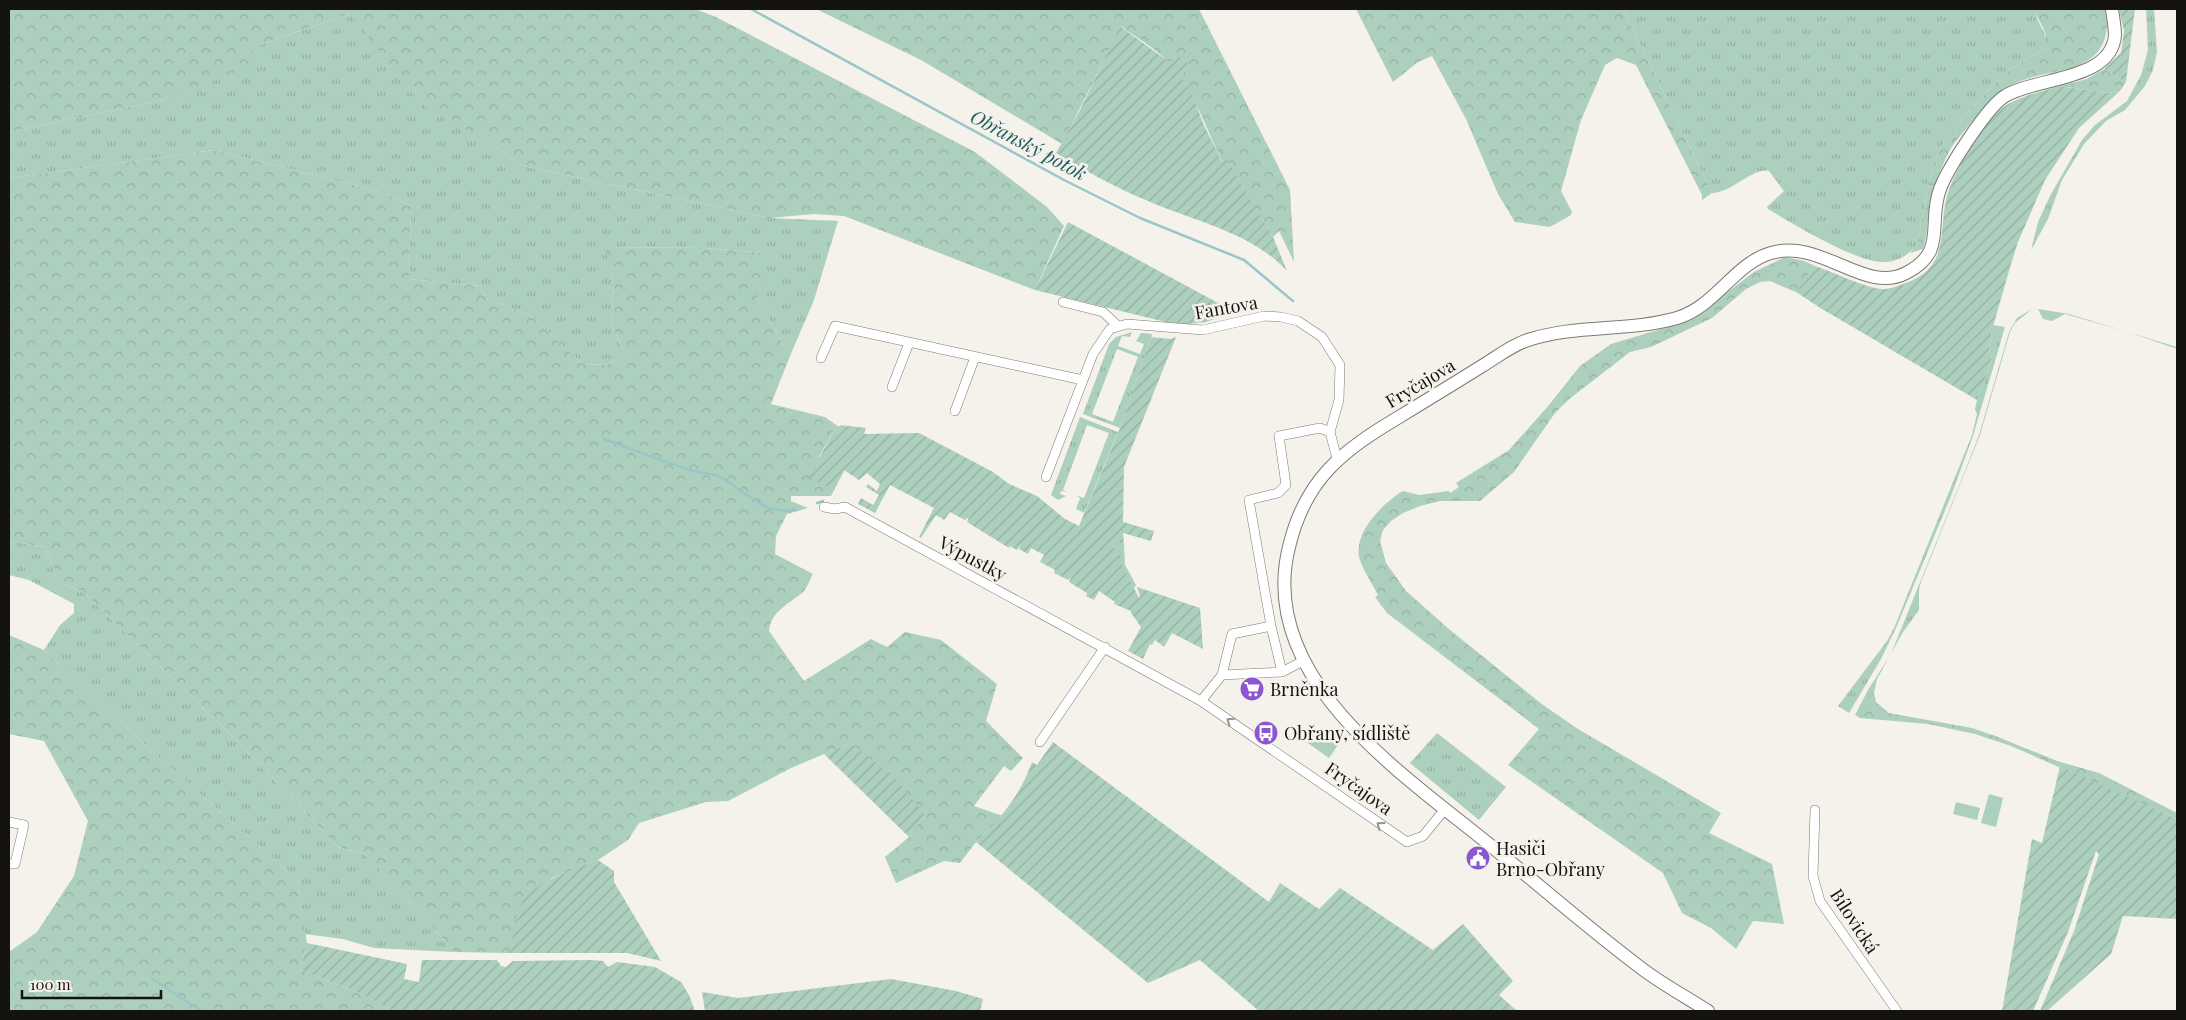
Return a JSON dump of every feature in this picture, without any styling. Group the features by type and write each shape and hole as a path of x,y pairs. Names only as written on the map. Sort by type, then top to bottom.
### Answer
{"main road":[{"name":"Fryčajova","path":"1708,1011 1643,970 1445,809 1372,746 1344,718 1302,661 1293,638 1285,598 1285,561 1296,520 1316,484 1337,459 1367,436 1524,341 1559,332 1680,317 1704,305 1757,258 1774,252 1792,249 1814,253 1866,276 1882,279 1903,276 1926,260 1934,245 1935,212 1939,192 1988,112 2002,97 2020,88 2087,70 2101,62 2111,50 2115,35 2112,9"}],"street":[{"path":"1046,476 1093,354 1104,335 1118,326 1103,312 1063,302"},
{"name":"Fantova","path":"1118,326 1127,324 1203,330 1264,316 1298,321 1322,337 1340,365 1339,400 1330,432"},
{"path":"821,358 835,326 1083,380"},
{"path":"892,387 909,343"},
{"path":"955,411 975,357"},
{"path":"1282,672 1271,626 1249,500 1278,492 1286,484 1279,436 1320,428 1330,432 1337,459"},
{"name":"Výpustky","path":"824,507 835,509 845,507 1201,701"},
{"path":"1201,701 1222,675 1232,634 1271,626"},
{"path":"1040,742 1105,647"},
{"path":"1222,675 1282,672 1302,661"},
{"name":"Fryčajova","path":"1201,701 1397,837 1407,842 1422,836 1445,809"},
{"name":"Bílovická","path":"1815,810 1813,876 1820,901 1897,1011"},
{"path":"9,822 24,825 14,864 9,864"}],"green space":[{"path":"9,9 695,9 716,17 975,152 1047,207 1064,226 1035,290 844,216 814,214 770,218 523,166 481,137 430,111 399,80 361,26 349,14 253,47 252,66 163,100 9,132"},
{"path":"816,9 1199,9 1290,190 1294,262 1279,231 1273,237 1226,159 1223,163 1193,99 1179,75 1159,53 1121,26 1062,144 921,60"},
{"path":"1356,9 1623,9 1712,193 1702,200 1702,195 1636,65 1617,58 1605,65 1581,120 1561,191 1572,212 1571,215 1550,227 1515,222 1498,194 1466,119 1432,56 1418,62 1393,82"},
{"path":"1623,9 2033,9 2048,42 2045,48 2009,70 1968,111 1940,149 1933,164 1917,244 1903,257 1894,261 1884,262 1872,261 1842,250 1768,209 1767,207 1784,191 1769,171 1756,173 1727,189 1712,193"},
{"path":"2033,9 2107,9 2106,34 2098,51 2086,62 2013,84 1997,95 1986,106 1950,150 1931,198 1923,249 1910,253 1917,244 1933,164 1940,149 1968,111 2009,70 2045,48 2045,33"},
{"path":"2119,9 2135,9 2126,82 2104,69 2121,53 2124,31"},
{"path":"2146,9 2154,9 2157,52 2153,70 2145,86 2125,110 2106,121 2084,144 2062,180 2048,219 2031,250 2038,222 2050,196 2082,140 2095,125 2127,101 2141,75 2148,50"},
{"path":"349,14 481,137 523,166 770,218 838,221 814,300 790,356 757,300 764,253 706,248 606,247 614,284 611,323 625,354 607,365 582,364 530,315 486,299 480,286 409,279 411,206 385,193 214,150 9,178 9,132 163,100 253,47"},
{"path":"1120,26 1169,62 1178,56 1191,65 1180,76 1191,91 1203,123 1222,162 1226,158 1273,237 1287,271 1273,258 1240,237 1136,196 1101,179 1056,153 1080,110"},
{"path":"2104,69 2126,82 2120,91 2108,93 2059,86 2087,79"},
{"path":"2059,86 2108,93 2120,91 2079,128 2045,180 2018,242 2011,264 1992,330 1989,349 1992,360 1977,400 1796,292 1815,266 1855,282 1880,289 1906,283 1921,275 1931,266 1938,254 1950,187 1969,150 1981,132 2000,110 2015,100"},
{"path":"214,150 385,193 411,206 409,279 480,286 486,299 530,315 582,364 607,365 625,354 611,323 614,284 605,247 706,248 765,253 757,300 790,356 771,404 825,417 839,427 834,430 819,457 848,463 831,496 791,496 791,501 808,508 787,514 776,536 775,554 813,574 803,592 773,618 769,631 804,681 871,639 887,647 905,632 941,640 997,684 986,721 1023,758 1011,771 1004,766 974,806 1003,816 976,842 960,863 944,861 896,883 885,857 909,837 925,814 850,743 791,768 728,801 706,802 639,823 628,840 598,860 552,878 526,897 518,914 511,953 454,952 420,912 364,854 338,847 228,732 82,591 58,582 45,547 9,541 9,178"},
{"path":"1068,222 1235,312 1206,322 1178,325 1035,290"},
{"path":"1785,257 1804,261 1815,266 1796,292 1770,281 1760,282 1746,289 1712,318 1651,347 1630,352 1568,400 1555,413 1514,472 1480,501 1440,501 1420,506 1403,513 1391,521 1383,530 1380,541 1386,563 1406,591 1450,630 1543,705 1578,729 1721,813 1709,833 1772,864 1784,924 1753,921 1736,949 1711,928 1682,913 1663,873 1508,765 1539,729 1387,613 1375,597 1378,595 1360,560 1358,550 1360,540 1371,520 1395,496 1403,491 1419,495 1449,491 1450,493 1459,487 1456,483 1509,450 1549,405 1580,366 1611,344 1691,320 1754,272"},
{"path":"2032,309 2015,323 2010,332 1980,435 1921,582 1919,610 1891,653 1979,435 2009,332 2017,318"},
{"path":"2038,309 2069,314 2127,332 2065,314 2052,321 2043,319"},
{"path":"1993,325 2005,327 1973,436 1951,496 1896,628 1881,659 1849,713 1838,706 1887,641 1894,628 1972,435 1977,414 1975,409 1977,400 1992,360 1989,349"},
{"path":"1132,332 1130,337 1122,336 1118,346 1140,354 1144,344 1136,341 1141,333 1152,334 1120,428 1083,414 1109,344 1116,337","holes":["1117,349 1138,357 1113,422 1092,414"]},
{"path":"2129,332 2177,347 2177,349"},
{"path":"1151,337 1171,339 1176,337 1124,467 1123,522 1154,531 1151,541 1123,533 1124,544 1110,540 1139,598 1137,587 1200,608 1203,649 1172,633 1164,647 1155,640 1152,645 1150,644 1143,659 1128,651 1141,627 1131,611 1114,604 1115,602 1099,591 1094,600 1086,596 1087,593 1069,582 1071,577 1068,580 1054,573 1055,570 1040,562 1044,555 1031,548 1028,554 1019,549 1020,545 1017,550 1010,546 1009,548 967,522 969,517 965,520 950,512 944,520 936,515 921,538 919,537 934,508 890,485 875,513 858,504 861,498 873,505 879,495 866,487 868,484 877,491 880,484 867,473 859,480 844,470 834,490 809,478 834,430 841,425 866,428 864,434 919,433 993,472 1009,484 1037,496 1065,519 1079,526 1120,428"},
{"path":"1080,417 1118,432 1084,513 1076,509 1080,498 1075,495 1084,498 1109,433 1087,425 1063,490 1067,492 1061,491 1060,494 1066,496 1058,500 1051,495"},
{"path":"1109,539 1124,544 1125,565 1136,585 1134,588"},
{"path":"9,541 45,547 58,582 82,591 228,732 338,847 364,854 420,912 454,952 374,948 343,939 305,934 298,880 156,755 44,650 60,625 74,613 74,604 29,580 9,575"},
{"path":"9,635 44,650 156,755 298,880 307,943 300,970 350,989 392,1009 391,1011 9,1011 9,952 37,932 74,876 88,821 44,741 9,734"},
{"path":"1890,656 1877,679 1874,693 1868,690"},
{"path":"1868,690 1874,693 1876,702 1889,713 1972,728 2057,761 2099,773 2177,813 2177,819 2011,746 1975,734 1928,724 1860,718 1855,715"},
{"path":"1312,726 1338,745 1329,758 1302,739"},
{"path":"1437,733 1506,787 1479,820 1410,763"},
{"path":"1053,742 1269,902 1280,883 1319,909 1340,888 1433,950 1463,924 1513,981 1499,995 1517,1011 1259,1011 1200,960 1148,983 976,842 994,824 1016,795 1032,762 1037,765"},
{"path":"850,743 891,774 925,814 909,837 824,754"},
{"path":"2060,766 2177,819 2177,919 2123,916 2111,954 2047,1011 2040,1011 2074,931 2099,854 2096,851 2068,932 2033,1011 2002,1011 2032,839 2042,843"},
{"path":"1989,794 2003,798 1996,827 1981,823"},
{"path":"1956,802 1980,808 1977,820 1953,814"},
{"path":"598,860 614,871 614,882 661,961 627,953 511,953 517,916 526,897 549,880"},
{"path":"307,943 407,964 404,979 419,982 422,960 497,960 501,966 506,967 513,961 591,960 603,961 608,967 617,962 655,967 681,982 689,995 695,1011 391,1011 391,1009 350,989 300,970"},
{"path":"891,979 956,991 983,999 980,1011 705,1011 702,992 738,998"}],"waterway":[{"name":"Obřanský potok","path":"751,9 1064,180 1140,218 1244,260 1293,301"},
{"path":"604,439 698,472 721,477 757,502 775,510 795,509"},
{"path":"817,503 823,501"},
{"path":"153,979 201,1011"}],"place":[{"name":"Brněnka","path":"1252,689"},
{"name":"Obřany, sídliště","path":"1266,733"},
{"name":"Hasiči Brno-Obřany","path":"1478,858"}]}
